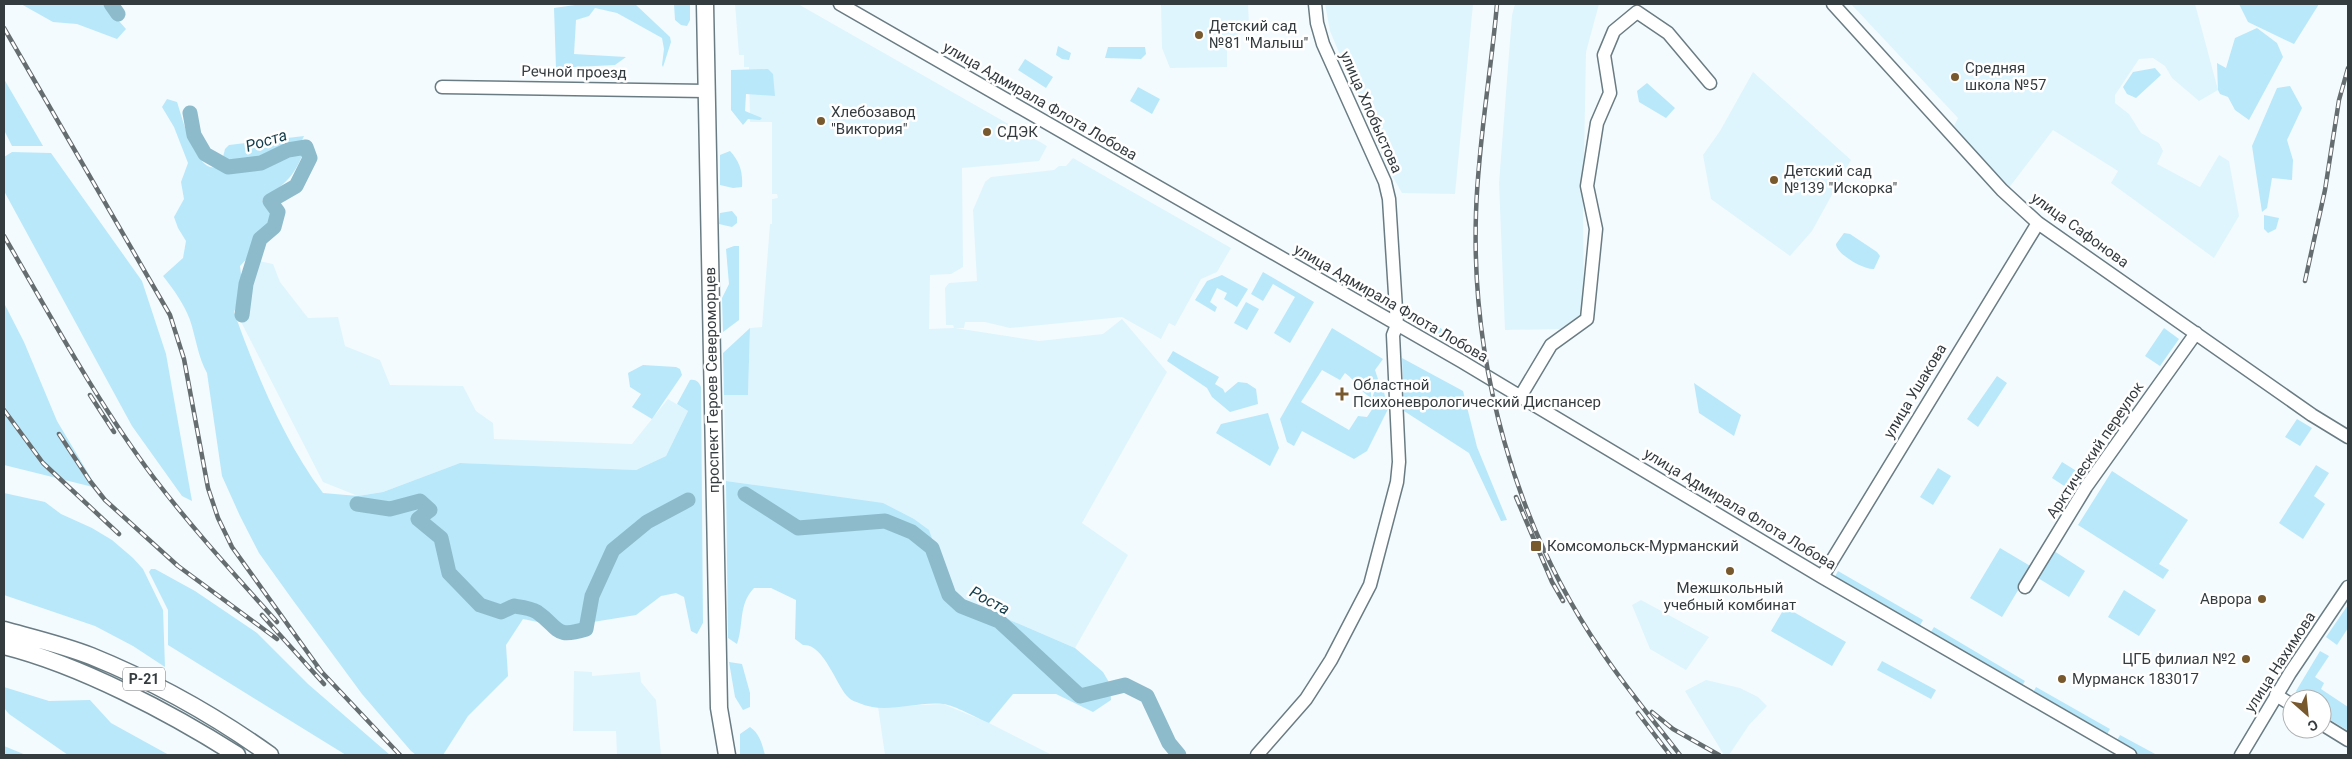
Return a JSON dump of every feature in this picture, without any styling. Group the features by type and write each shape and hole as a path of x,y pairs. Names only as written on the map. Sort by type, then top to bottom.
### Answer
{"main road":[{"name":"проспект Героев Североморцев","path":"705,4 719,708 727,755"},
{"name":"Р-21","path":"4,630 90,655 149,681 226,724 270,755"},
{"name":"Р-21","path":"4,646 40,657 142,701 237,755"}],"street":[{"name":"улица Адмирала Флота Лобова","path":"840,4 1397,324 1822,577 2130,755"},
{"name":"улица Хлобыстова","path":"1257,755 1306,700 1331,660 1370,585 1397,482 1399,462 1393,334 1397,324 1389,199 1385,182 1323,44 1317,23 1316,4"},
{"name":"улица Сафонова","path":"1833,4 2002,190 2038,223 2312,415 2348,437"},
{"path":"1520,397 1551,345 1587,319 1596,229 1588,186 1597,124 1610,92 1604,55 1614,31 1637,12 1668,33 1710,83"},
{"name":"Речной проезд","path":"442,87 706,91"},
{"name":"улица Ушакова","path":"1822,577 2038,223"},
{"name":"Арктический переулок","path":"2025,587 2086,487 2196,334"},
{"name":"улица Нахимова","path":"2241,755 2276,695 2348,587"},
{"path":"2276,695 2282,699"},
{"path":"2332,730 2348,740"}],"shaded area":[{"path":"21,4 104,4 126,29 117,39 77,24 53,22"},
{"path":"582,4 635,4 670,37 671,42 663,67 664,49 662,38 617,13 595,8 589,16 576,20 574,54 626,57 615,65 556,68 554,8"},
{"path":"674,4 690,4 690,20 687,26 681,25 675,20"},
{"path":"735,4 798,4 1047,146 1039,161 962,168 963,267 951,274 930,275 929,329 954,328 953,325 946,325 945,288 949,283 977,281 973,210 985,182 991,177 1054,170 1059,166 1066,166 1073,158 1231,248 1217,272 1201,279 1175,326 1169,323 1161,339 1122,317 1010,328 985,322 965,322 964,328 955,328 1039,341 1103,334 1122,319 1167,372 1082,523 1128,555 1075,648 952,595 946,578 755,485 726,481 724,395 748,395 750,328 762,327 770,224 772,224 772,199 778,198 777,194 772,194 772,122 750,122 749,67 744,67 744,55 739,55"},
{"name":"Детский сад №81 \"Малыш\"","path":"1161,4 1248,4 1249,26 1227,43 1227,67 1170,68 1162,48"},
{"path":"1325,4 1473,4 1455,194 1402,193 1386,165 1330,31"},
{"path":"1515,4 1599,4 1586,52 1583,212 1584,315 1560,329 1505,330 1499,183 1512,15"},
{"path":"1851,4 2195,4 2218,90 2199,101 2172,78 2165,66 2153,58 2139,59 2115,95 2115,103 2129,114 2141,133 2159,143 2163,151 2157,164 2200,187 2219,155 2229,161 2239,216 2214,258 2111,183 2118,171 2053,130 2008,189 1954,126 1958,118"},
{"path":"2239,4 2319,4 2294,44 2248,22"},
{"path":"2257,28 2277,43 2283,57 2249,120 2235,110 2228,97 2220,94 2218,90 2217,63 2226,68 2235,38"},
{"path":"1058,46 1071,53 1069,60 1062,59 1056,55"},
{"path":"1108,47 1145,47 1146,54 1141,59 1105,58"},
{"path":"1025,59 1053,77 1046,88 1018,70"},
{"path":"2155,68 2161,75 2136,98 2127,94 2123,87 2133,72"},
{"path":"768,69 773,74 775,96 746,94 745,111 762,118 760,120 748,119 743,125 731,110 731,70"},
{"name":"Детский сад №139 \"Искорка\"","path":"1753,72 1851,160 1812,231 1790,256 1711,199 1703,155 1720,131"},
{"path":"4,79 43,146 12,146 4,130"},
{"path":"1647,83 1675,108 1666,118 1639,102 1637,91"},
{"path":"2290,86 2302,108 2287,140 2293,160 2292,180 2272,178 2267,208 2262,212 2252,146 2277,88"},
{"path":"1138,87 1160,99 1152,114 1130,101"},
{"path":"167,99 177,102 192,145 205,164 212,167 221,165 225,149 229,145 304,136 295,155 303,153 296,169 282,185 262,200 273,213 267,226 258,233 254,251 240,266 243,291 234,312 272,406 296,451 323,493 358,496 383,492 460,463 636,470 666,456 688,411 677,404 690,380 698,382 701,387 703,623 697,634 691,631 684,597 676,593 661,596 636,615 593,622 573,629 523,619 506,645 508,676 468,716 443,755 416,755 411,751 362,694 259,553 222,476 207,373 201,360 188,314 163,276 183,258 186,241 174,217 184,199 181,182 188,163 174,127 162,107"},
{"path":"730,151 740,167 742,187 733,188 720,185 720,155"},
{"path":"12,152 51,153 142,281 166,354 192,501 182,496 132,426 4,191 4,157"},
{"path":"732,211 737,217 737,223 732,227 719,224 720,213"},
{"path":"2264,215 2279,218 2276,229 2268,233 2264,229"},
{"path":"1844,233 1850,234 1877,252 1880,256 1874,269 1864,267 1845,257 1837,248 1836,244"},
{"path":"739,246 739,320 723,332 722,298 729,284 726,249"},
{"path":"259,261 273,264 280,282 308,318 338,317 345,346 380,360 390,385 463,386 476,411 493,423 494,439 632,444 668,399 688,411 666,456 636,470 460,463 383,492 358,496 323,482 236,312"},
{"path":"1263,272 1314,302 1290,343 1274,333 1295,297 1273,284 1263,301 1251,294"},
{"path":"1222,275 1248,289 1237,307 1224,299 1227,293 1217,288 1210,302 1217,307 1215,312 1195,300 1207,281"},
{"path":"1246,302 1259,309 1247,330 1234,323"},
{"path":"4,303 24,342 57,421 97,488 4,465"},
{"path":"1408,310 1442,329 1445,341 1408,320"},
{"path":"750,328 748,395 724,395 723,353"},
{"path":"1332,328 1383,359 1375,370 1378,379 1371,389 1371,398 1345,373 1340,380 1322,370 1301,402 1349,430 1358,416 1367,417 1375,405 1372,398 1377,385 1384,392 1388,409 1367,451 1354,459 1302,431 1294,446 1287,442 1280,419"},
{"path":"2164,328 2179,339 2160,366 2145,356"},
{"path":"1173,351 1219,377 1215,384 1223,389 1225,393 1238,382 1247,383 1256,389 1258,404 1230,412 1212,397 1207,388 1167,361"},
{"path":"1402,358 1463,391 1477,447 1507,520 1501,521 1469,453 1404,411"},
{"path":"643,365 676,367 680,369 682,375 652,419 632,407 641,394 630,387 628,373"},
{"path":"1997,376 2007,383 1978,427 1967,419"},
{"path":"1694,383 1741,415 1734,436 1699,413"},
{"path":"1268,413 1279,448 1270,466 1216,433 1221,424"},
{"path":"2297,419 2312,428 2300,446 2285,437"},
{"path":"2062,462 2083,475 2072,491 2052,478"},
{"path":"2316,465 2329,473 2314,496 2325,504 2303,539 2279,523"},
{"path":"1938,468 1951,476 1933,505 1920,497"},
{"path":"2112,471 2188,520 2159,564 2169,570 2163,579 2078,525"},
{"path":"726,481 883,503 914,519 929,530 952,595 1075,648 1103,672 1110,684 1111,700 1093,712 1056,694 1013,694 989,723 943,704 879,708 855,702 844,692 829,666 817,651 795,639 796,600 771,588 754,588 749,594 743,608 737,644 728,638"},
{"path":"4,493 45,502 61,514 92,528 112,540 133,558 143,569 163,610 165,667 133,646 95,626 4,595"},
{"path":"2000,548 2032,567 2002,617 1970,598"},
{"path":"2054,551 2085,571 2069,597 2038,578"},
{"path":"151,569 155,569 195,591 257,633 308,684 390,755 346,755 168,645 168,610 149,572"},
{"path":"1838,571 1923,620 1918,629 1833,580"},
{"path":"2124,590 2156,610 2139,636 2108,617"},
{"path":"1641,600 1709,637 1686,670 1650,649 1632,605"},
{"path":"2348,605 2348,628 2337,645 2326,637"},
{"path":"1785,607 1846,642 1832,666 1771,631"},
{"path":"1934,627 2025,681 2020,689 1929,635"},
{"path":"2320,651 2329,656 2315,677 2324,683 2321,689 2297,689"},
{"path":"1882,661 1936,690 1931,699 1877,670"},
{"path":"729,662 742,664 750,693 750,707 743,710 735,697"},
{"path":"574,671 592,672 592,676 640,672 641,682 656,700 661,755 617,755 616,731 573,731"},
{"path":"1706,680 1740,688 1758,697 1767,706 1749,725 1729,755 1724,755 1685,691"},
{"path":"4,687 49,701 90,700 111,723 169,755 68,755 9,714 4,708"},
{"path":"2036,687 2110,729 2105,738 2031,696"},
{"path":"2332,696 2348,707 2347,730 2332,721"},
{"path":"943,704 989,723 1052,755 885,755 878,707"},
{"path":"750,727 762,743 765,755 740,755 740,734"},
{"path":"2120,735 2157,755 2135,755 2115,744"},
{"path":"4,746 26,755 4,755"}],"waterway":[{"name":"Роста","path":"111,4 118,14"},
{"name":"Роста","path":"190,113 194,135 205,154 228,167 261,163 288,150 306,147 310,158 296,186 270,201 278,212 274,227 260,239 246,284 242,315"},
{"name":"Роста","path":"745,494 798,528 885,521 912,532 932,548 949,595 961,606 999,621 1080,696 1125,685 1147,696 1169,743 1179,755"},
{"name":"Роста","path":"357,504 390,509 420,501 430,510 418,519 441,538 449,573 480,605 501,612 514,606 526,608 537,612 558,630 568,633 586,629 592,596 613,550 647,522 688,500"}],"railway":[{"path":"1497,4 1482,134 1476,213 1476,270 1481,328 1491,385 1505,442 1523,498 1545,552 1571,603 1611,665 1680,755"},
{"path":"4,28 170,315 184,359 208,488 218,518 232,547 321,671"},
{"path":"2305,281 2325,190 2339,100 2348,68"},
{"path":"4,236 75,359 133,449 183,515 277,622"},
{"path":"90,395 114,432"},
{"path":"4,410 43,463 119,534"},
{"path":"59,434 105,500 178,566 277,639"},
{"path":"1516,497 1552,582 1563,601"},
{"path":"262,615 324,684"},
{"path":"317,667 400,755"},
{"path":"1652,712 1673,729 1719,755"},
{"path":"1638,713 1670,755"}],"place":[{"name":"Детский сад №81 \"Малыш\"","path":"1199,35"},
{"name":"Средняя школа №57","path":"1955,77"},
{"name":"Хлебозавод \"Виктория\"","path":"821,121"},
{"name":"СДЭК","path":"987,132"},
{"name":"Детский сад №139 \"Искорка\"","path":"1774,180"},
{"name":"Областной Психоневрологический Диспансер","path":"1342,394"},
{"name":"Комсомольск-Мурманский","path":"1536,546"},
{"name":"Межшкольный учебный комбинат","path":"1730,571"},
{"name":"Аврора","path":"2262,599"},
{"name":"ЦГБ филиал №2","path":"2246,659"},
{"name":"Мурманск 183017","path":"2062,679"}]}
